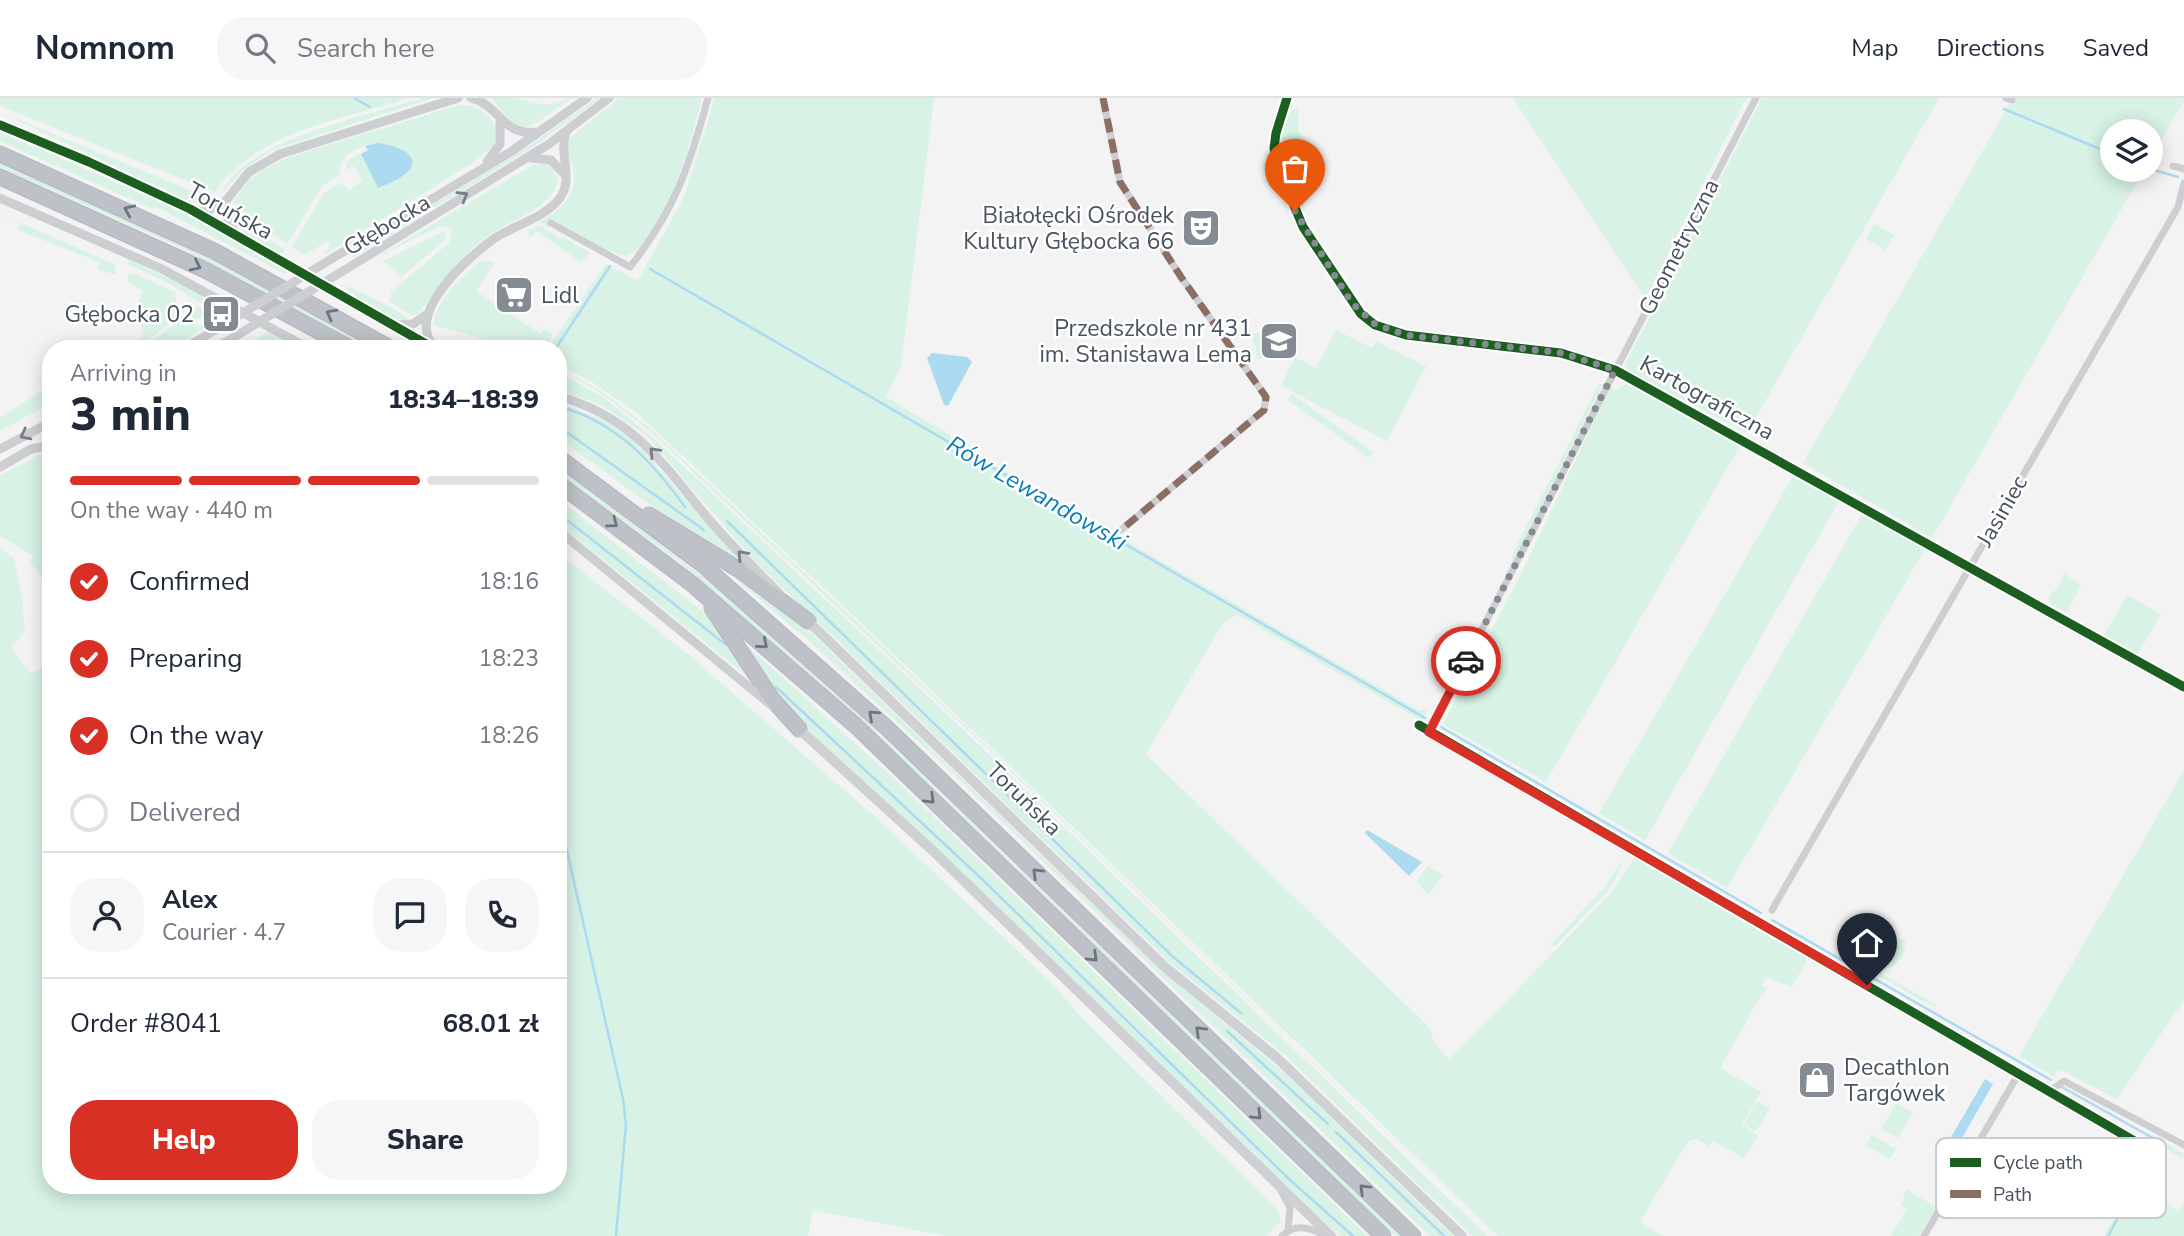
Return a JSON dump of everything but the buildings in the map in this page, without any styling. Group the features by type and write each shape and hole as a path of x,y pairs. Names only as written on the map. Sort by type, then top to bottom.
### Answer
{"highway":[{"name":"Toruńska","path":"0,154 214,251 375,340"},
{"path":"0,177 193,264 335,340"},
{"name":"Toruńska","path":"567,463 703,565 887,728 1413,1236"},
{"path":"567,490 692,584 856,726 1383,1236"},
{"path":"619,500 665,523 741,571 808,621"},
{"path":"692,584 733,637 772,698 799,729"}],"main road":[{"name":"Toruńska","path":"808,621 1166,968 1278,1058 1462,1236"},
{"path":"799,729 931,849 1331,1236"}],"street":[{"path":"190,209 209,210 226,201 249,172 280,153 458,98"},
{"path":"471,98 491,107 500,119 516,131 543,131"},
{"name":"Głębocka","path":"198,340 543,131 587,98"},
{"name":"Głębocka","path":"229,340 566,132 610,98"},
{"path":"551,223 630,267 683,184 708,98"},
{"path":"1103,98 1120,182 1181,276 1266,397 1264,410 1121,530"},
{"name":"Kartograficzna","path":"1287,98 1276,133 1274,148 1278,164 1303,227 1361,314 1375,324 1406,335 1562,353 1615,370 2184,687"},
{"name":"Geometryczna","path":"1429,732 1755,98"},
{"path":"483,167 500,144 500,119"},
{"name":"Toruńska","path":"0,125 89,162 190,209 419,340"},
{"path":"386,323 408,326 428,313 449,282 485,246 556,203 567,180 562,147 566,132"},
{"path":"517,163 532,158 548,159 559,167 567,180"},
{"path":"2173,166 2184,169"},
{"name":"Jasiniec","path":"1772,910 2178,207 2184,183"},
{"path":"0,198 162,269 292,340"},
{"path":"226,201 227,219 239,236"},
{"path":"428,313 425,331 430,340"},
{"name":"Toruńska","path":"567,399 600,411 645,443 712,523 808,621"},
{"path":"0,449 42,427"},
{"path":"0,467 31,449 42,447"},
{"path":"567,537 799,729"},
{"path":"1419,726 2129,1138"},
{"path":"1981,1138 2019,1073"},
{"path":"2050,1091 2064,1080 2184,1144"},
{"path":"1272,1180 1290,1207 1288,1230"},
{"path":"1924,1236 1936,1215"},
{"path":"1282,1236 1288,1230 1303,1227 1325,1236"}],"green space":[{"path":"0,98 409,98 330,121 278,141 254,154 233,171 215,192 0,106"},
{"path":"424,98 433,98 272,150 243,170 221,194 233,175 254,159 280,145 342,121"},
{"path":"491,98 514,98 545,105 572,98 538,122 523,128 514,125"},
{"path":"597,98 601,98 533,147 354,257 353,253 529,146"},
{"path":"619,98 702,98 684,161 665,209 640,246 626,256 605,249 554,220 549,228 539,222 561,206 574,184 567,146 569,139"},
{"path":"715,98 934,98 901,366 886,397 950,435 952,440 1420,711 1428,709 1422,721 1236,614 1222,625 1146,754 1431,1029 1432,1039 1449,1060 1612,892 1634,858 1806,958 1806,963 1791,987 1766,977 1762,985 1768,989 1761,995 1720,1068 1761,1092 1742,1124 1758,1136 1744,1158 1713,1141 1709,1146 1696,1139 1688,1141 1640,1222 1663,1236 1498,1236 878,639 638,414 594,383 567,369 567,340 554,340 606,264 638,281 684,197"},
{"path":"1513,98 1746,98 1645,299"},
{"path":"1762,98 1939,98 1747,433 1631,372 1625,365"},
{"path":"2013,98 2184,98 2163,137 2163,119 2100,119 2100,182 2137,182 1932,538 1803,463"},
{"path":"459,105 478,108 491,119 497,131 494,145 471,164 322,256 331,245 328,241 305,255 292,247 323,194 340,183 349,190 362,181 354,166 345,171 349,159 361,154 365,164 410,167 411,160 368,144 348,154 340,167 340,174 322,186 287,244 257,225 234,201 249,180 262,170 289,157"},
{"path":"1293,109 1298,109 1298,131 1321,160 1294,179 1287,176 1280,141 1283,124"},
{"path":"0,112 216,201 206,205 188,201"},
{"path":"0,132 193,216 288,273 285,274 155,206 153,209 0,141"},
{"path":"0,163 183,245 359,340 353,340 181,248 0,167"},
{"path":"545,163 553,168 558,180 548,199 478,244 450,272 418,314 411,315 389,301 392,291 449,243 452,232 446,227 438,227 376,258 533,165"},
{"path":"231,209 257,232 285,249 282,253 278,254 241,230 232,217"},
{"path":"0,214 114,264 117,275 99,270 99,262 18,230 20,224"},
{"path":"1874,224 1894,235 1885,250 1866,239"},
{"path":"539,225 557,236 557,239 565,238 590,253 581,262 536,231 531,237 527,231"},
{"path":"444,231 446,239 401,277 383,261"},
{"path":"128,259 194,291 217,306 212,310 167,282 129,265"},
{"path":"480,261 495,262 476,291 541,334 545,329 552,334 551,340 487,340 434,325 444,299 458,282"},
{"path":"134,273 175,292 179,316 148,340 140,340 144,334 136,308 143,291 128,282 128,275"},
{"path":"348,286 398,311 409,320 392,318 375,310 346,289"},
{"path":"199,307 208,313 194,321 195,327 204,327 184,340 153,340"},
{"path":"1287,329 1291,332 1289,338 1293,354 1257,359 1256,346 1248,334"},
{"path":"1336,330 1372,348 1376,341 1426,366 1387,441 1281,386 1295,357 1316,368"},
{"path":"269,331 284,340 259,340"},
{"path":"567,373 600,390 647,426 868,632 1494,1236 974,736 653,434 604,395"},
{"path":"567,377 603,397 651,436 952,719 1487,1236 1472,1236 1284,1054 1169,962 752,558 647,436 602,405 567,393"},
{"path":"1627,383 1740,446 1546,782 1443,724 1520,576 1610,388 1615,390"},
{"path":"1599,384 1603,384 1511,565 1513,553"},
{"path":"42,391 42,408 0,431 0,418"},
{"path":"1292,394 1373,452 1369,458 1288,400"},
{"path":"567,406 608,422 632,438 748,569 646,502 567,445"},
{"path":"42,455 42,579 30,562 33,556 0,536 0,476"},
{"path":"567,474 708,581 821,678 1401,1236 1395,1236 818,681 676,560 567,479"},
{"path":"1793,476 1839,501 1645,840 1599,813"},
{"path":"567,506 705,613 719,627 753,681 567,530"},
{"path":"1862,514 1925,549 1727,888 1668,853"},
{"path":"0,549 14,558 22,596 25,632 11,647 31,674 42,667 42,1194 567,1194 567,560 688,654 873,815 1051,982 1083,1019 1278,1210 1281,1221 1266,1236 946,1236 813,1210 808,1236 0,1236"},
{"path":"711,558 807,629 1164,973 1286,1074 1453,1236 1430,1236 932,754 809,641"},
{"path":"2064,573 2081,585 2067,613 2049,603 2049,595 2058,588"},
{"path":"2127,595 2161,614 2138,654 2104,635"},
{"path":"742,641 902,786 1367,1236 1341,1236 1313,1212 925,837 792,715"},
{"path":"2184,770 2184,1000 2117,1099 2061,1070 2053,1076 2019,1056"},
{"path":"1620,863 1622,867 1608,891 1554,947 1551,944 1604,888"},
{"path":"1428,866 1443,875 1429,894 1416,882"},
{"path":"1901,939 1905,940 1904,953 1889,968 1886,962 1890,949"},
{"path":"1867,965 1936,1005 1935,1008 1865,968"},
{"path":"1757,1101 1770,1108 1756,1131 1744,1124"},
{"path":"1896,1103 1913,1112 1898,1138 1881,1129"},
{"path":"1872,1135 1896,1149 1890,1159 1866,1145"},
{"path":"2166,1142 2184,1154 2182,1158 2166,1150"},
{"path":"1906,1189 1936,1207 1919,1236 1891,1236 1907,1209 1901,1205"},
{"path":"2184,1202 2184,1236 2104,1236 2114,1218 2166,1218 2166,1204 2178,1211"}],"water":[{"path":"377,143 399,148 410,156 412,162 411,168 404,175 378,188 361,154 368,150 365,146"},
{"path":"932,353 967,357 972,362 948,406 944,405 927,358"},
{"path":"1367,830 1422,862 1409,876 1365,833"},
{"path":"1985,1079 1993,1084 1962,1138 1950,1138"}],"waterway":[{"name":"Rów Lewandowski","path":"354,98 370,107"},
{"path":"2004,109 2100,149"},
{"path":"2163,173 2178,177"},
{"path":"561,340 610,266"},
{"name":"Rów Lewandowski","path":"650,269 1425,718"},
{"path":"567,409 598,422 631,445 685,507"},
{"path":"567,432 704,530"},
{"path":"567,520 725,644"},
{"path":"727,521 1171,955 1241,1013"},
{"path":"776,687 983,880 1290,1180 1353,1236"},
{"name":"Rów Lewandowski","path":"1441,727 1761,913"},
{"path":"567,851 623,1099 626,1125 616,1236"},
{"name":"Rów Lewandowski","path":"1772,920 2051,1080"},
{"path":"1227,1031 1328,1124"},
{"name":"Rów Lewandowski","path":"2060,1086 2153,1138"},
{"path":"1336,1132 1444,1236"},
{"name":"Rów Lewandowski","path":"2108,1236 2118,1218"}],"marked path":[{"path":"1103,98 1120,182 1181,277 1266,397 1264,410 1121,530"}],"cycle path":[{"path":"1287,98 1276,133 1274,148 1277,164 1303,227 1361,314 1375,325 1406,335 1561,353 1615,370 2184,687"},
{"path":"0,125 89,162 190,209 419,340"},
{"path":"1419,725 2129,1138"}],"way so far":[{"path":"1295,211 1351,302 1361,314 1389,331 1562,353 1615,370 1466,661"}],"place":[{"name":"Białołęcki Ośrodek Kultury Głębocka 66","path":"1201,228"},
{"name":"Lidl","path":"514,295"},
{"name":"Głębocka 02","path":"221,314"},
{"name":"Przedszkole nr 431 im. Stanisława Lema","path":"1279,341"},
{"name":"Decathlon Targówek","path":"1817,1080"}],"route":[{"path":"1466,661 1429,732 1867,985"}]}
